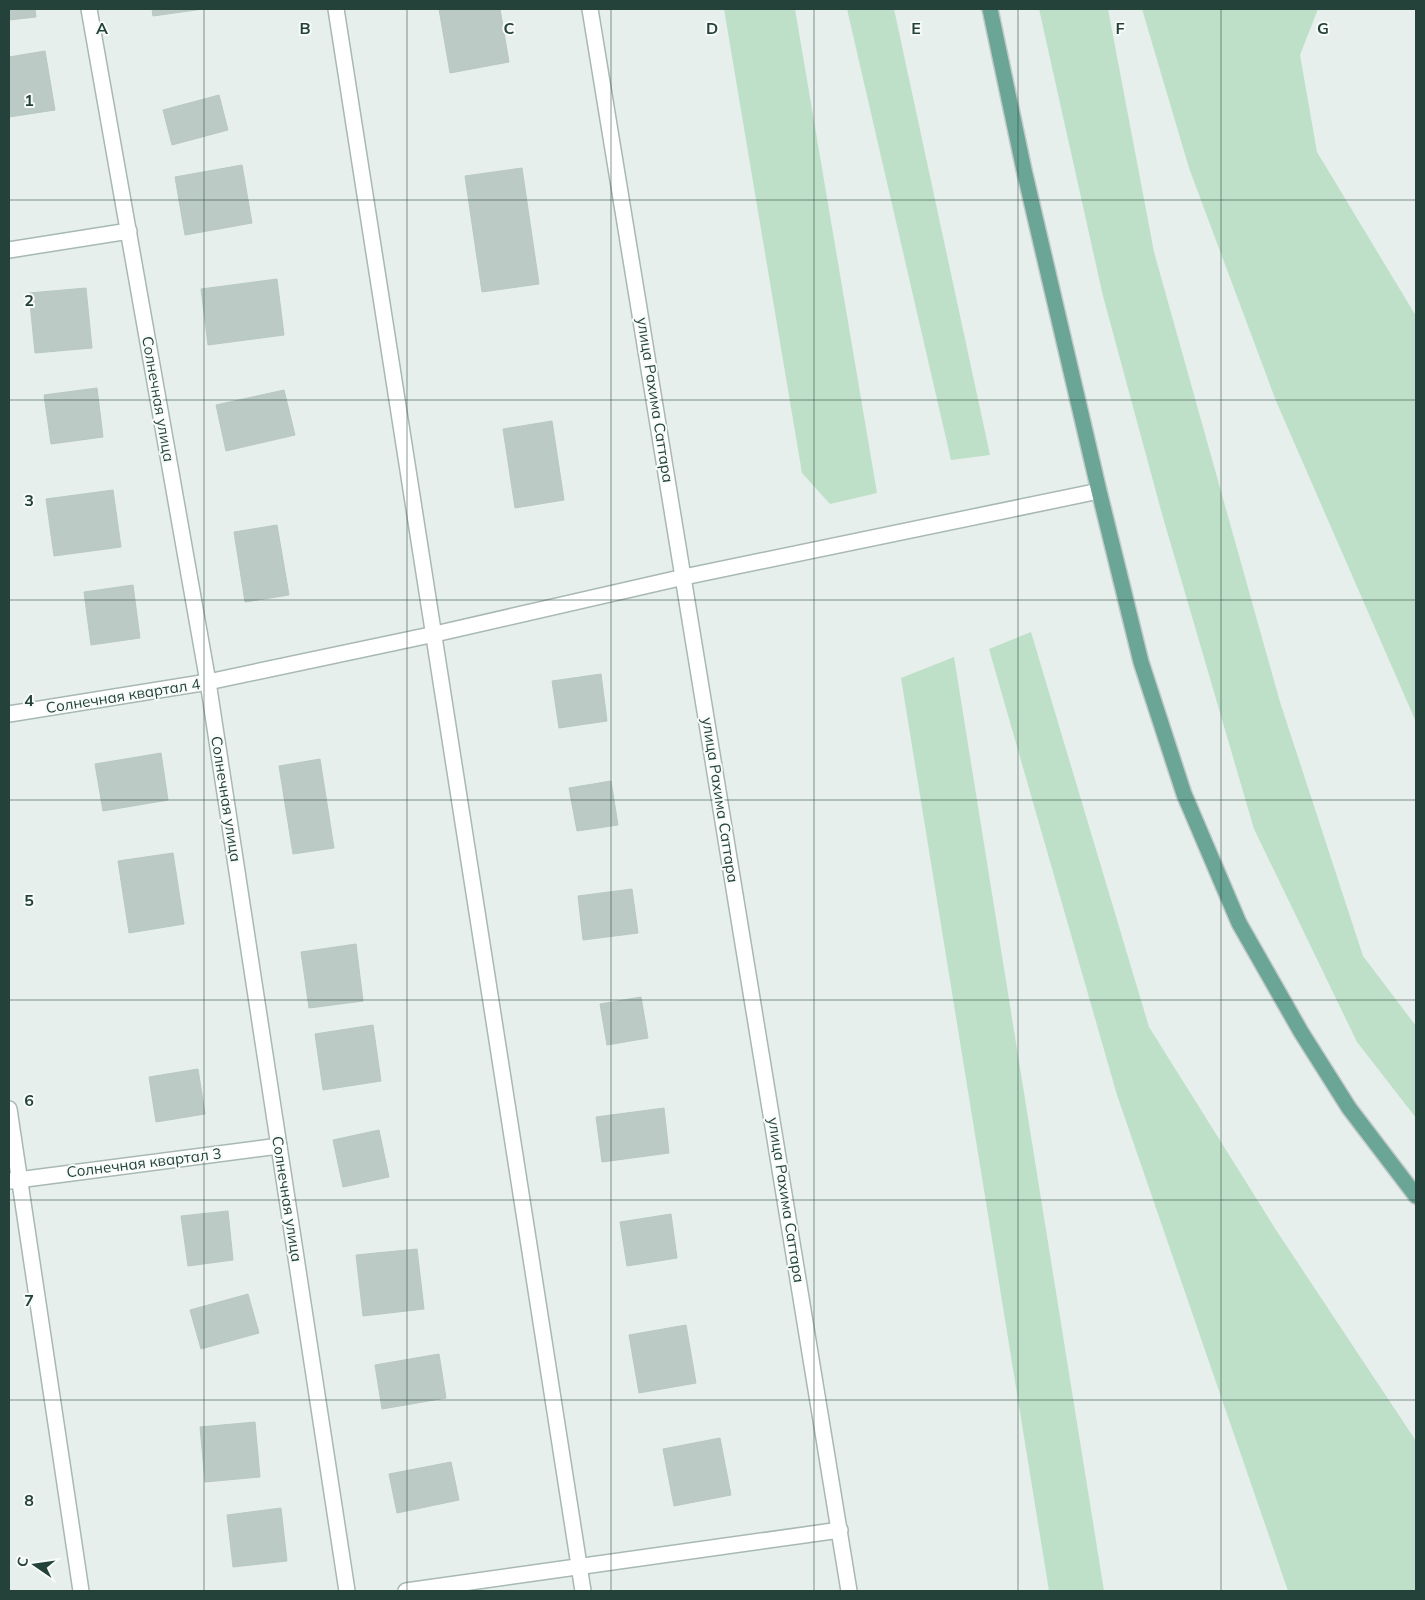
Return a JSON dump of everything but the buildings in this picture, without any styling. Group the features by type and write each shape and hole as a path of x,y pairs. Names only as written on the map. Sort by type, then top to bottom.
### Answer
{"main road":[{"path":"990,9 1024,170 1098,491 1141,662 1184,794 1239,923 1301,1032 1349,1108 1416,1196"}],"street":[{"name":"Солнечная улица","path":"89,9 208,682 346,1591"},
{"path":"336,9 583,1591"},
{"name":"улица Рахима Саттара","path":"590,9 849,1591"},
{"path":"9,250 129,232"},
{"name":"Солнечная квартал 4","path":"9,714 208,682 435,634 684,577 1098,491"},
{"path":"9,1109 14,1180 81,1591"},
{"name":"Солнечная квартал 3","path":"14,1180 279,1146"},
{"path":"406,1591 840,1530"}],"green space":[{"path":"724,9 795,9 877,493 830,504 802,473"},
{"path":"847,9 894,9 990,455 951,460"},
{"path":"1039,9 1108,9 1154,252 1280,702 1363,956 1416,1026 1416,1118 1357,1042 1254,829 1162,514 1103,296"},
{"path":"1142,9 1318,9 1300,55 1317,152 1416,316 1416,722 1276,401 1189,168"},
{"path":"1031,632 1149,1027 1276,1230 1416,1441 1416,1591 1288,1591 1117,1095 989,649"},
{"path":"954,657 1104,1591 1049,1591 901,678"}]}
